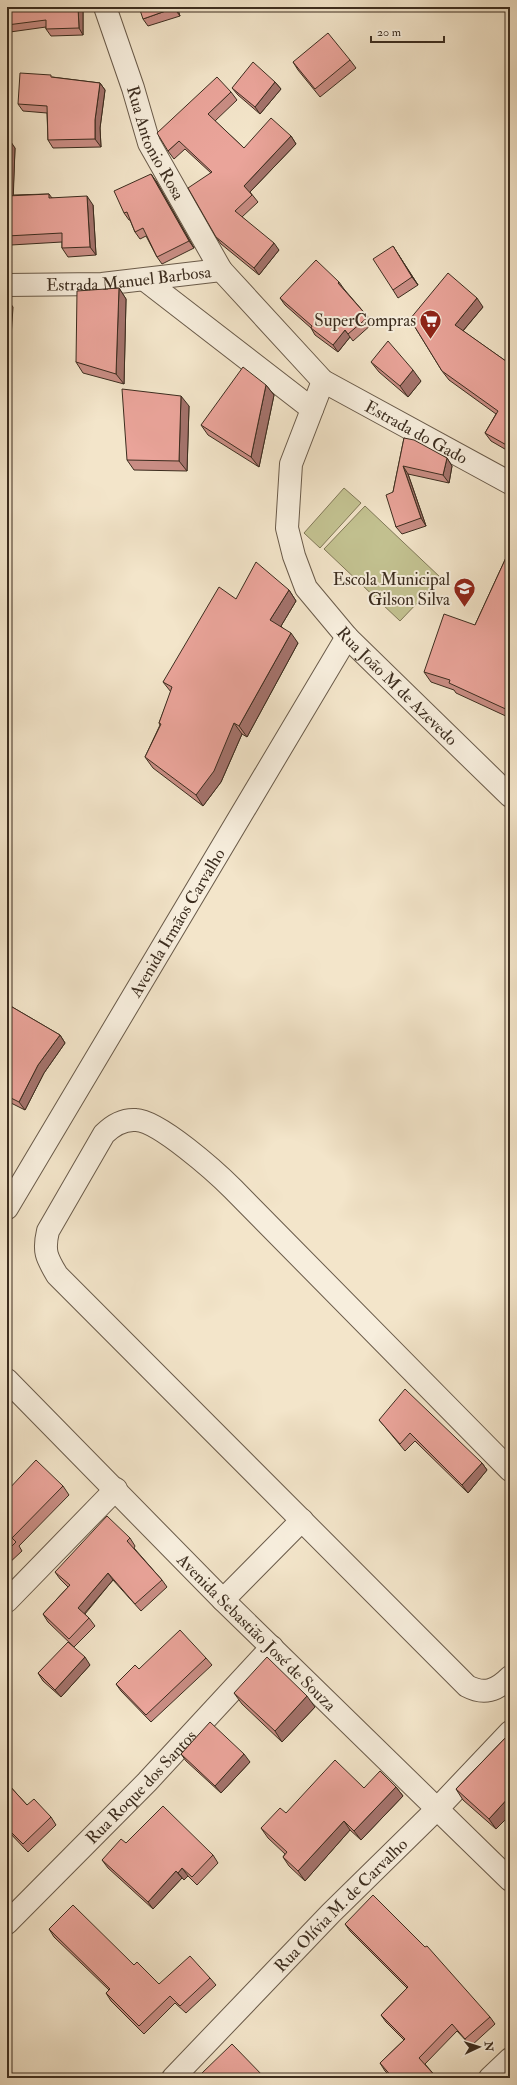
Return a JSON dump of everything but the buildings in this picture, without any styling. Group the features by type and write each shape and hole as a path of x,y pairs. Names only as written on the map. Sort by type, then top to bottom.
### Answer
{"street":[{"name":"Rua Antonio Rosa","path":"105,7 134,88 149,143 221,270"},
{"name":"Estrada Manuel Barbosa","path":"7,284 102,284 221,270 323,381"},
{"path":"145,280 312,409"},
{"name":"Rua João M de Azevedo","path":"323,381 291,464 287,528 294,556 306,588 347,637 510,796"},
{"name":"Estrada do Gado","path":"323,381 510,483"},
{"name":"Avenida Irmãos Carvalho","path":"7,1208 347,637"},
{"path":"510,1470 239,1194 201,1159 149,1123 137,1120 125,1120 113,1125 104,1134 48,1232 44,1245 47,1257 58,1275 467,1686 478,1692 489,1691 503,1684 510,1677"},
{"name":"Avenida Sebastião José de Souza","path":"7,1380 116,1489 223,1600 438,1808 510,1880"},
{"path":"7,1601 116,1489"},
{"path":"223,1600 302,1520"},
{"name":"Rua Roque dos Santos","path":"7,1923 147,1782 272,1648"},
{"name":"Rua Olívia M. de Carvalho","path":"173,2078 331,1913 438,1808 510,1732"},
{"path":"490,2078 510,2059"}],"shaded area":[{"path":"344,488 361,503 320,548 304,533"},
{"path":"365,506 441,578 400,621 324,549"}],"place":[{"name":"SuperCompras","path":"431,340"},
{"name":"Escola Municipal Gilson Silva","path":"465,608"}]}
